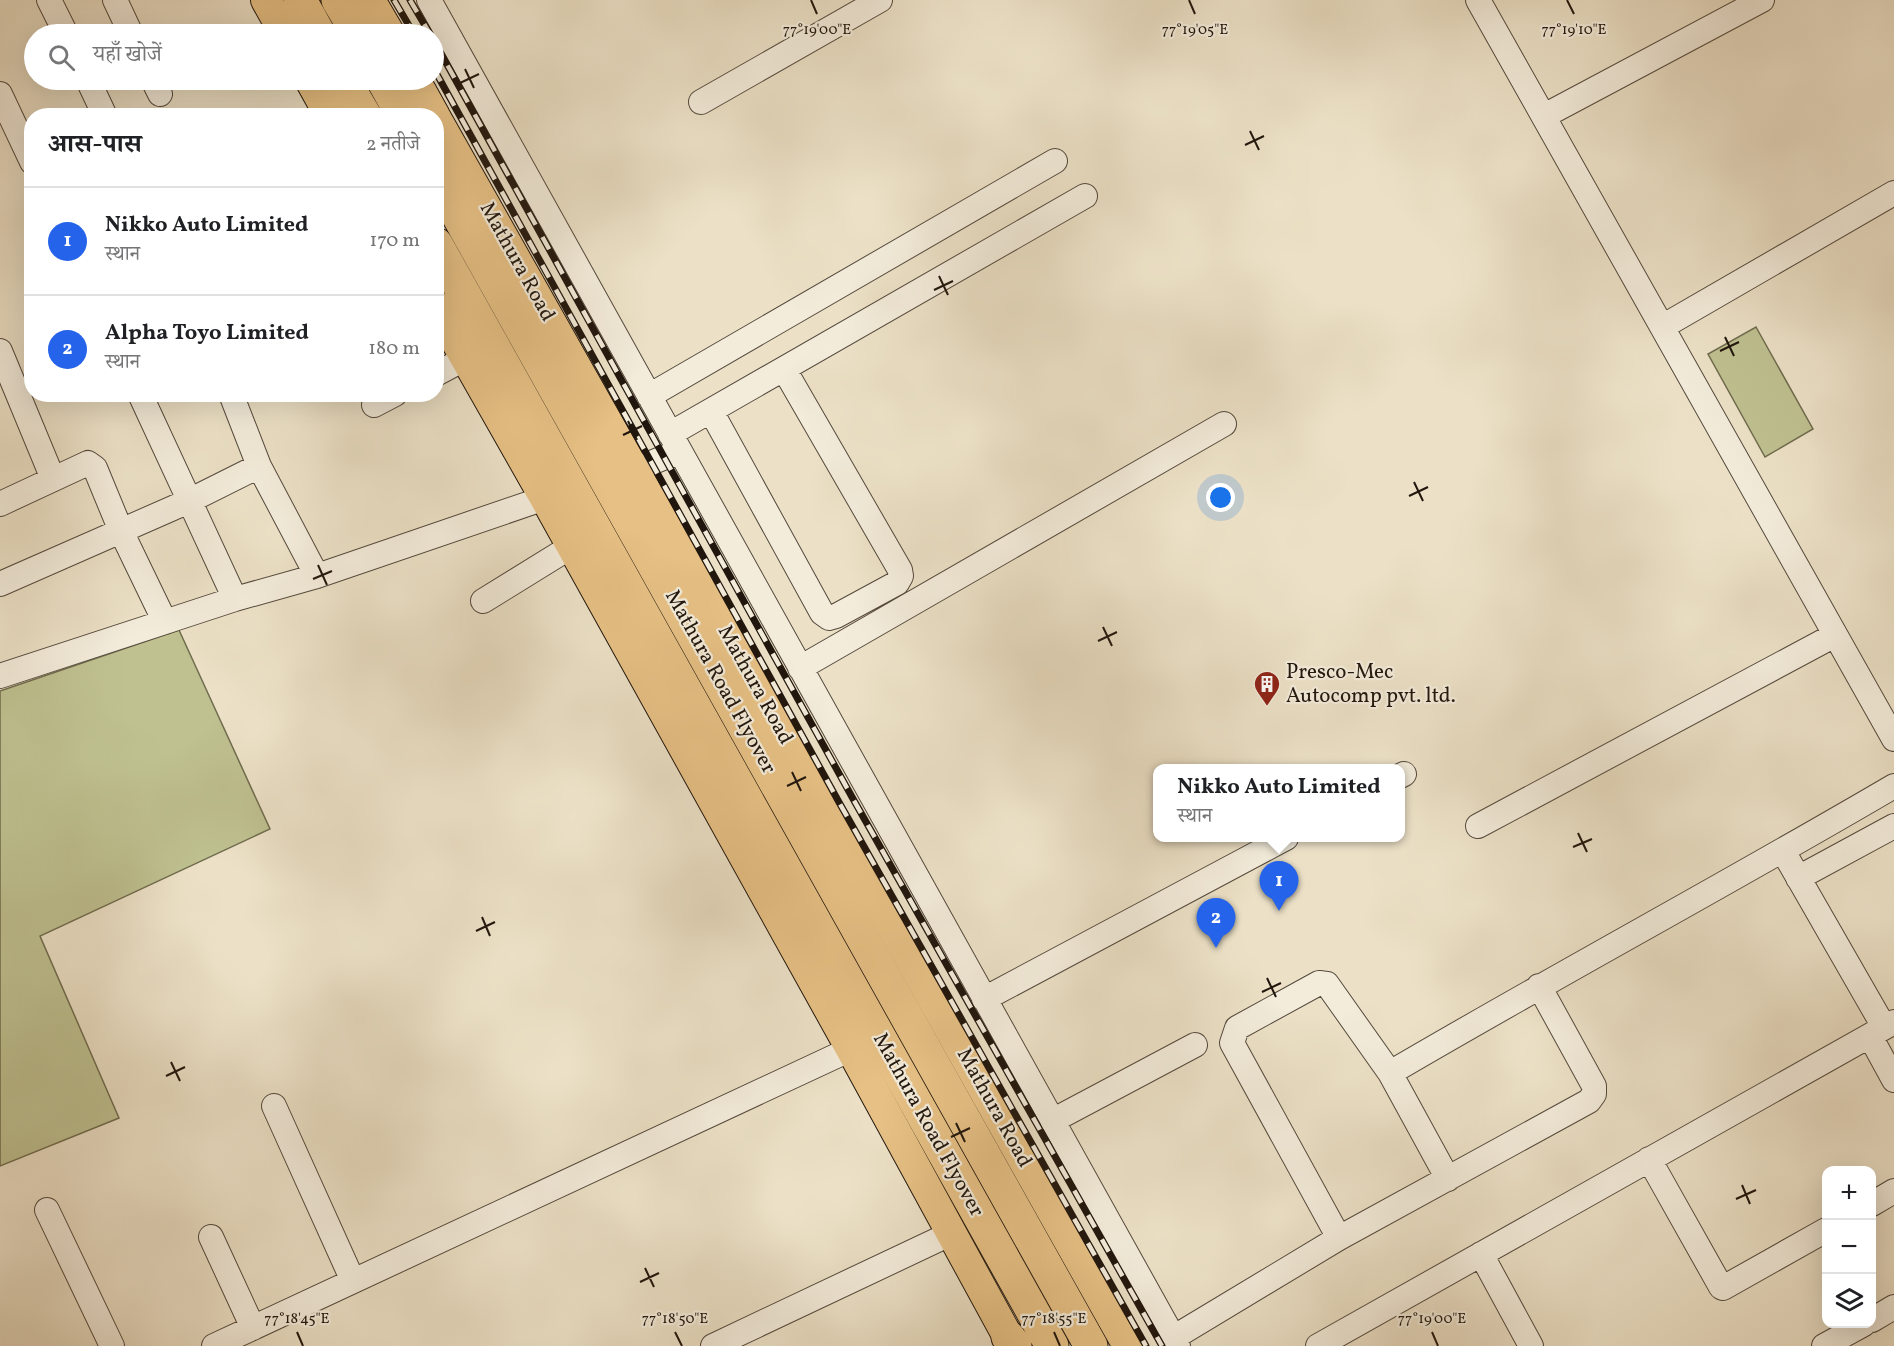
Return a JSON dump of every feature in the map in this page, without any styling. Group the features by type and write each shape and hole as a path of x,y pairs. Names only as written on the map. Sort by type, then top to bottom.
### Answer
{"highway":[{"path":"300,0 313,24"},
{"path":"338,0 351,24"},
{"path":"350,90 360,108"},
{"path":"389,90 399,108"},
{"name":"Mathura Road Flyover","path":"444,190 1091,1346"},
{"name":"Mathura Road Flyover","path":"444,258 1052,1346"}],"main road":[{"path":"266,0 279,24"},
{"path":"370,0 384,24"},
{"path":"316,90 326,108"},
{"name":"Mathura Road","path":"421,90 431,108"},
{"name":"Mathura Road","path":"444,131 1128,1346"},
{"path":"444,320 572,546 1012,1343"}],"street":[{"path":"49,0 61,24"},
{"path":"115,0 126,24"},
{"path":"429,0 442,24"},
{"path":"701,102 880,0"},
{"path":"1478,0 1894,739"},
{"path":"1544,116 1762,0"},
{"path":"444,27 1176,1342 1339,1238 1589,1101 1594,1094 1594,1086 1539,986"},
{"path":"93,90 101,108"},
{"path":"0,94 24,145"},
{"path":"649,396 1055,161"},
{"path":"1662,327 1894,193"},
{"path":"634,470 675,443 711,411 1085,196"},
{"path":"0,351 53,479"},
{"path":"444,370 466,358"},
{"path":"711,411 822,613 829,618 836,616 897,583 901,576 900,570 784,369"},
{"path":"144,402 235,599"},
{"path":"234,402 259,466 317,576"},
{"path":"800,668 1224,424"},
{"path":"0,504 88,463 92,464 165,622"},
{"path":"0,584 189,501 259,466"},
{"path":"0,676 235,599 317,576 545,498"},
{"path":"483,601 572,546"},
{"path":"1478,826 1835,635"},
{"path":"1390,1073 1539,986 1783,851 1894,786"},
{"path":"1798,878 1894,826"},
{"path":"984,999 1277,842"},
{"path":"1783,851 1883,1028 1894,1080"},
{"path":"1339,1238 1232,1043 1237,1028 1319,983 1327,984 1390,1073 1448,1179"},
{"path":"1318,1346 1883,1028"},
{"path":"1052,1121 1196,1044"},
{"path":"214,1346 851,1049"},
{"path":"274,1106 353,1281"},
{"path":"1649,1159 1721,1287 1724,1288 1822,1233"},
{"path":"1876,1202 1894,1191"},
{"path":"47,1210 112,1346"},
{"path":"713,1346 952,1233"},
{"path":"211,1237 253,1328"},
{"path":"1481,1254 1531,1346"},
{"path":"1876,1318 1894,1307"},
{"path":"1824,1346 1855,1328"}],"green space":[{"path":"1756,327 1813,429 1765,457 1708,354"},
{"path":"179,630 270,829 40,936 119,1118 0,1166 0,691"}],"railway":[{"path":"394,0 408,24"},
{"path":"410,0 424,24"},
{"path":"444,59 852,797 1162,1346"},
{"path":"444,87 840,804 1146,1346"}],"place":[{"name":"Presco-Mec Autocomp pvt. ltd.","path":"1267,707"},
{"name":"Nikko Auto Limited","path":"1279,911"},
{"name":"Alpha Toyo Limited","path":"1216,948"}]}
